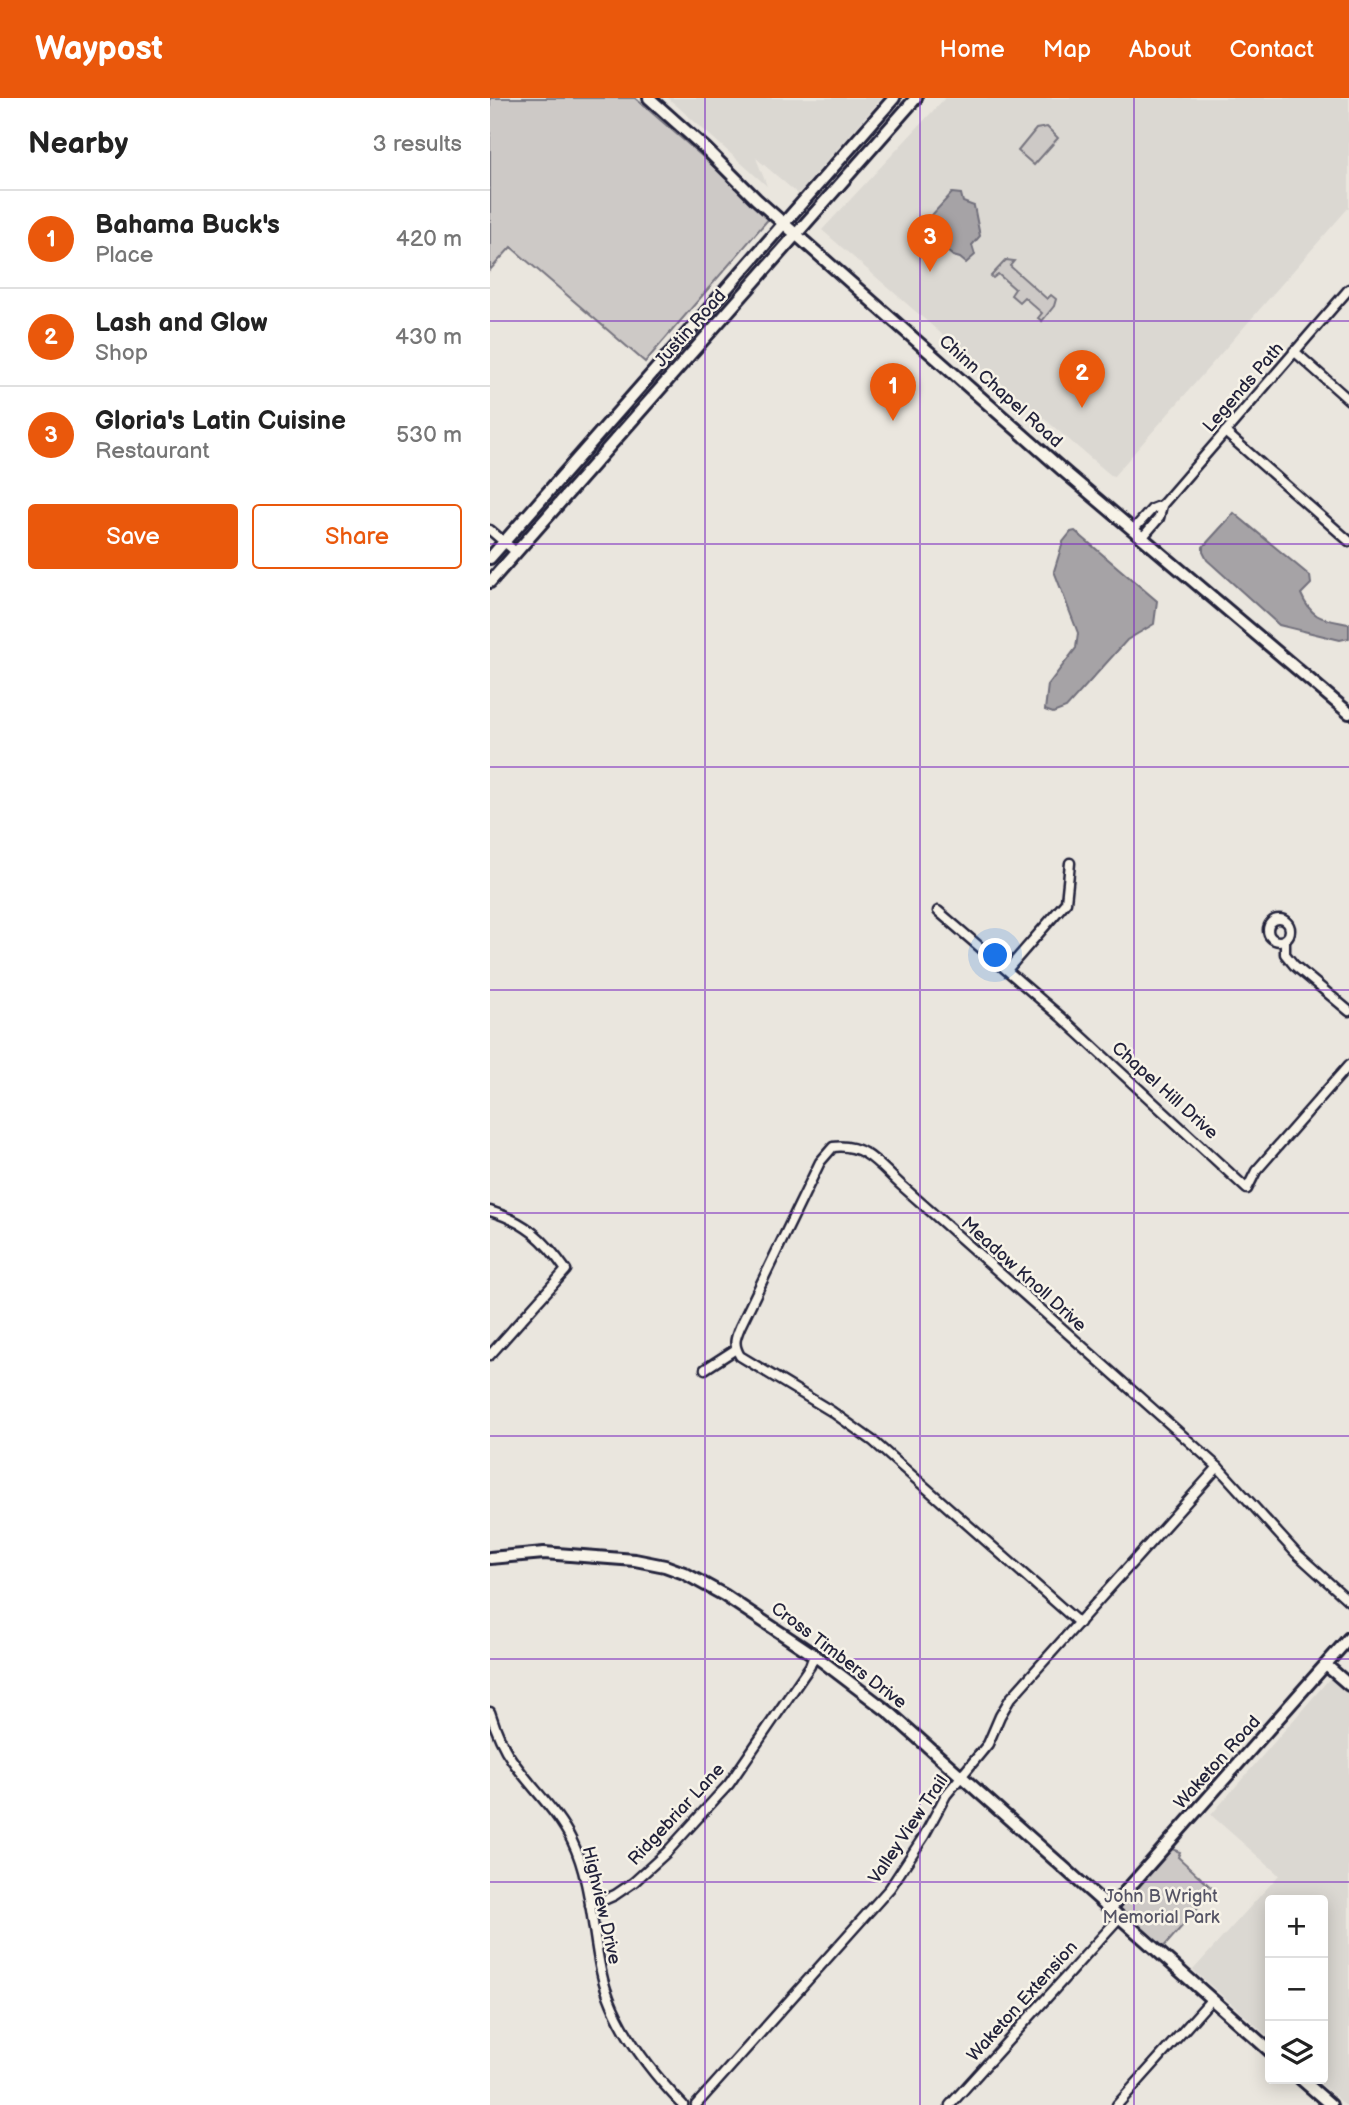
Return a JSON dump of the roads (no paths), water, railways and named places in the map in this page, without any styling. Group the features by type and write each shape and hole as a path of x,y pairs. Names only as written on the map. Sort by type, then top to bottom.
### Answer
{"street":[{"name":"Chinn Chapel Road","path":"649,98 784,223 1138,534 1349,713"},
{"name":"Justin Road","path":"491,553 504,542 894,98"},
{"name":"Justin Road","path":"490,582 916,98"},
{"name":"Legends Path","path":"1138,534 1152,509 1162,505 1349,289"},
{"path":"1294,351 1349,400"},
{"path":"1225,432 1349,541"},
{"path":"490,530 516,552"},
{"path":"491,553 507,564"},
{"name":"Chinn Chapel Road","path":"1337,701 1349,707"},
{"path":"1007,970 1066,902 1070,863"},
{"name":"Chapel Hill Drive","path":"938,911 1178,1123 1247,1189 1256,1171 1349,1065"},
{"path":"1285,942 1285,954 1294,965 1349,1011"},
{"name":"Meadow Knoll Drive","path":"736,1349 734,1341 740,1327 820,1162 833,1147 848,1145 863,1152 1218,1466 1296,1553 1349,1601"},
{"path":"490,1211 513,1218 548,1245 566,1270 490,1355"},
{"path":"705,1368 736,1349 740,1356 831,1411 873,1441 1079,1623"},
{"name":"Valley View Trail","path":"696,2105 890,1888 946,1795 988,1744 1010,1699 1218,1466"},
{"name":"Cross Timbers Drive","path":"490,1559 533,1553 581,1554 666,1566 699,1580 814,1655 890,1713 1265,2047"},
{"name":"Waketon Road","path":"1110,1909 1348,1643"},
{"name":"Ridgebriar Lane","path":"590,1906 615,1895 634,1882 667,1852 716,1798 748,1757 810,1666 814,1655"},
{"path":"1326,1665 1349,1685"},
{"name":"Highview Drive","path":"490,1712 512,1760 561,1822 573,1844 590,1906 601,1974 613,2005 641,2057 683,2105"},
{"name":"Waketon Extension","path":"950,2105 1119,1918"},
{"path":"1117,2105 1211,2000"},
{"path":"1307,2084 1331,2105"}],"place":[{"name":"Gloria's Latin Cuisine","path":"930,272"},
{"name":"Lash and Glow","path":"1082,408"},
{"name":"Bahama Buck's","path":"893,421"}],"park label":[{"name":"John B Wright Memorial Park","path":"1161,1906"}]}
